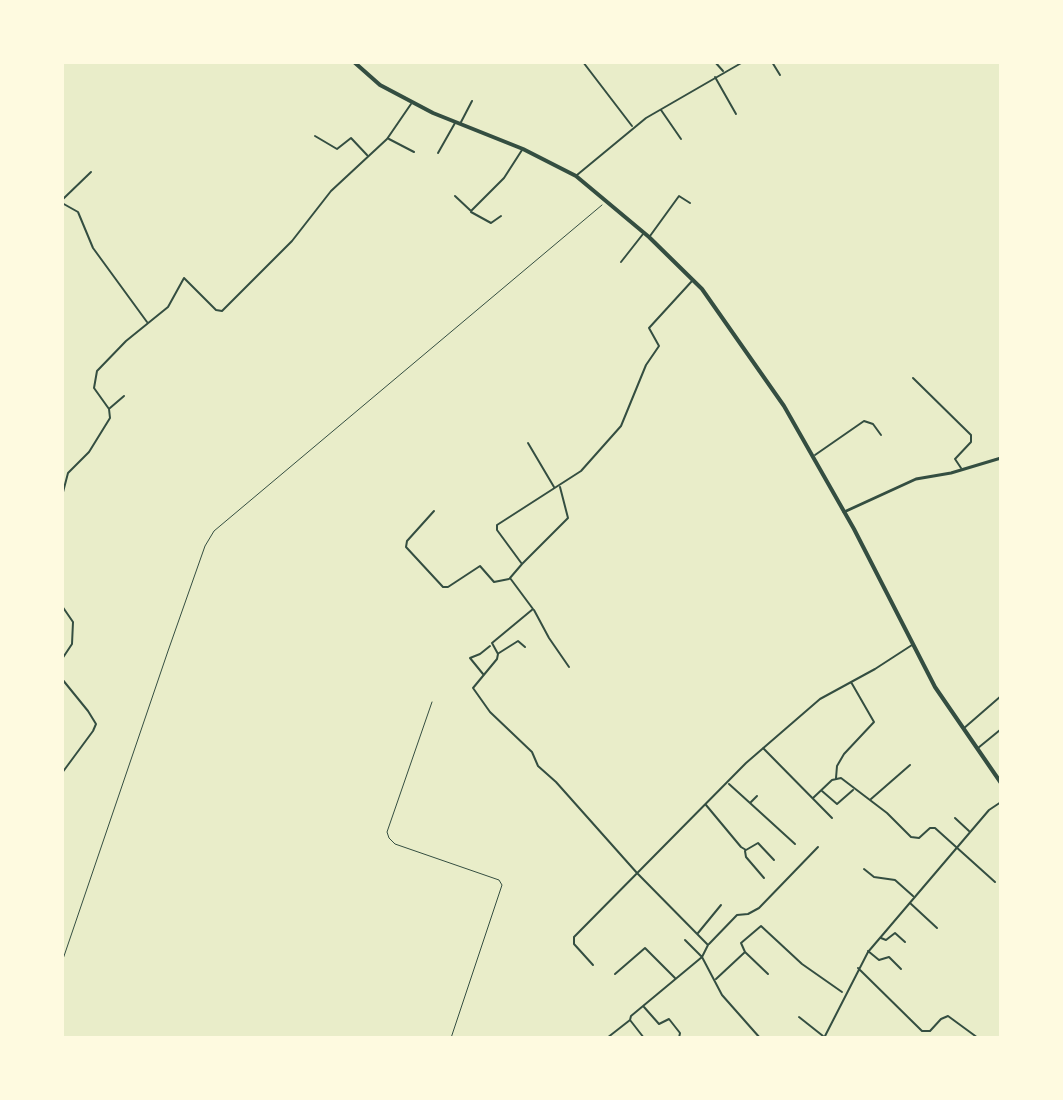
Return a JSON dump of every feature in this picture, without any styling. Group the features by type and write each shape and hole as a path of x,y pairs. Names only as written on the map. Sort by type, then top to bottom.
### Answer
{"main road":[{"path":"354,62 380,85 412,103 523,149 576,176 647,235 707,295 784,406 844,512 934,688 1000,781"},
{"path":"912,645 962,730 1000,781"}],"street":[{"path":"583,62 633,127"},
{"path":"715,62 723,72"},
{"path":"576,176 633,127 743,62"},
{"path":"772,62 780,75"},
{"path":"715,77 736,114"},
{"path":"438,153 472,101"},
{"path":"62,496 66,478 93,447 110,418 109,409 94,388 94,376 126,341 173,301 184,278 216,310 222,311 292,241 331,191 387,139 412,103"},
{"path":"660,109 681,139"},
{"path":"315,136 336,149 351,138 368,155"},
{"path":"387,139 414,152"},
{"path":"471,211 504,178 523,149"},
{"path":"91,172 62,202 78,212 93,248 148,323"},
{"path":"455,196 489,223 501,216"},
{"path":"621,262 679,196 690,203"},
{"path":"522,564 497,530 497,525 581,471 621,426 646,365 659,348 649,329 693,280"},
{"path":"913,378 971,435 971,442 955,459 962,469"},
{"path":"109,409 124,396"},
{"path":"813,456 864,421 873,424 881,435"},
{"path":"528,443 555,488"},
{"path":"844,512 916,479 1001,458"},
{"path":"434,511 407,541 406,547 443,587 448,587 479,566 494,582 510,578 568,518 560,486"},
{"path":"510,578 569,667"},
{"path":"62,606 73,622 72,644 62,659"},
{"path":"484,675 470,658 480,654 533,609"},
{"path":"525,647 518,641 498,654 474,687 479,699 532,752 538,766 637,873 708,945"},
{"path":"491,645 498,654"},
{"path":"593,965 574,944 573,937 762,747 820,699 912,645"},
{"path":"62,679 96,724 62,773"},
{"path":"813,798 836,778 837,766 844,754 874,722 851,681"},
{"path":"962,730 1001,696"},
{"path":"977,749 1000,730"},
{"path":"762,747 832,818"},
{"path":"870,800 910,765"},
{"path":"836,778 845,780 911,837 919,838 933,827 995,882"},
{"path":"727,783 795,844"},
{"path":"822,790 837,804 855,789"},
{"path":"750,803 757,796"},
{"path":"799,1017 824,1038 844,993 868,951 991,807 1001,802"},
{"path":"706,805 746,850"},
{"path":"955,818 970,832"},
{"path":"764,878 744,854 746,850 759,843 774,860"},
{"path":"607,1038 702,957 708,945 737,915 759,908 818,847"},
{"path":"864,869 874,877 895,880 914,897"},
{"path":"909,903 937,928"},
{"path":"697,933 721,905"},
{"path":"768,974 741,944 761,926 802,964 844,993"},
{"path":"880,937 886,940 895,933 905,942"},
{"path":"685,940 702,957 728,1003 760,1038"},
{"path":"615,974 645,948 675,978"},
{"path":"868,951 879,960 889,957 901,969"},
{"path":"715,980 745,952"},
{"path":"857,968 922,1031 930,1031 948,1016 978,1038"},
{"path":"643,1006 659,1024 667,1018 670,1020 680,1033 679,1038"},
{"path":"630,1020 644,1038"}],"lane":[{"path":"62,962 205,546 214,531 602,205"},
{"path":"432,702 387,832 389,838 395,844 499,880 502,885 451,1038"}]}
